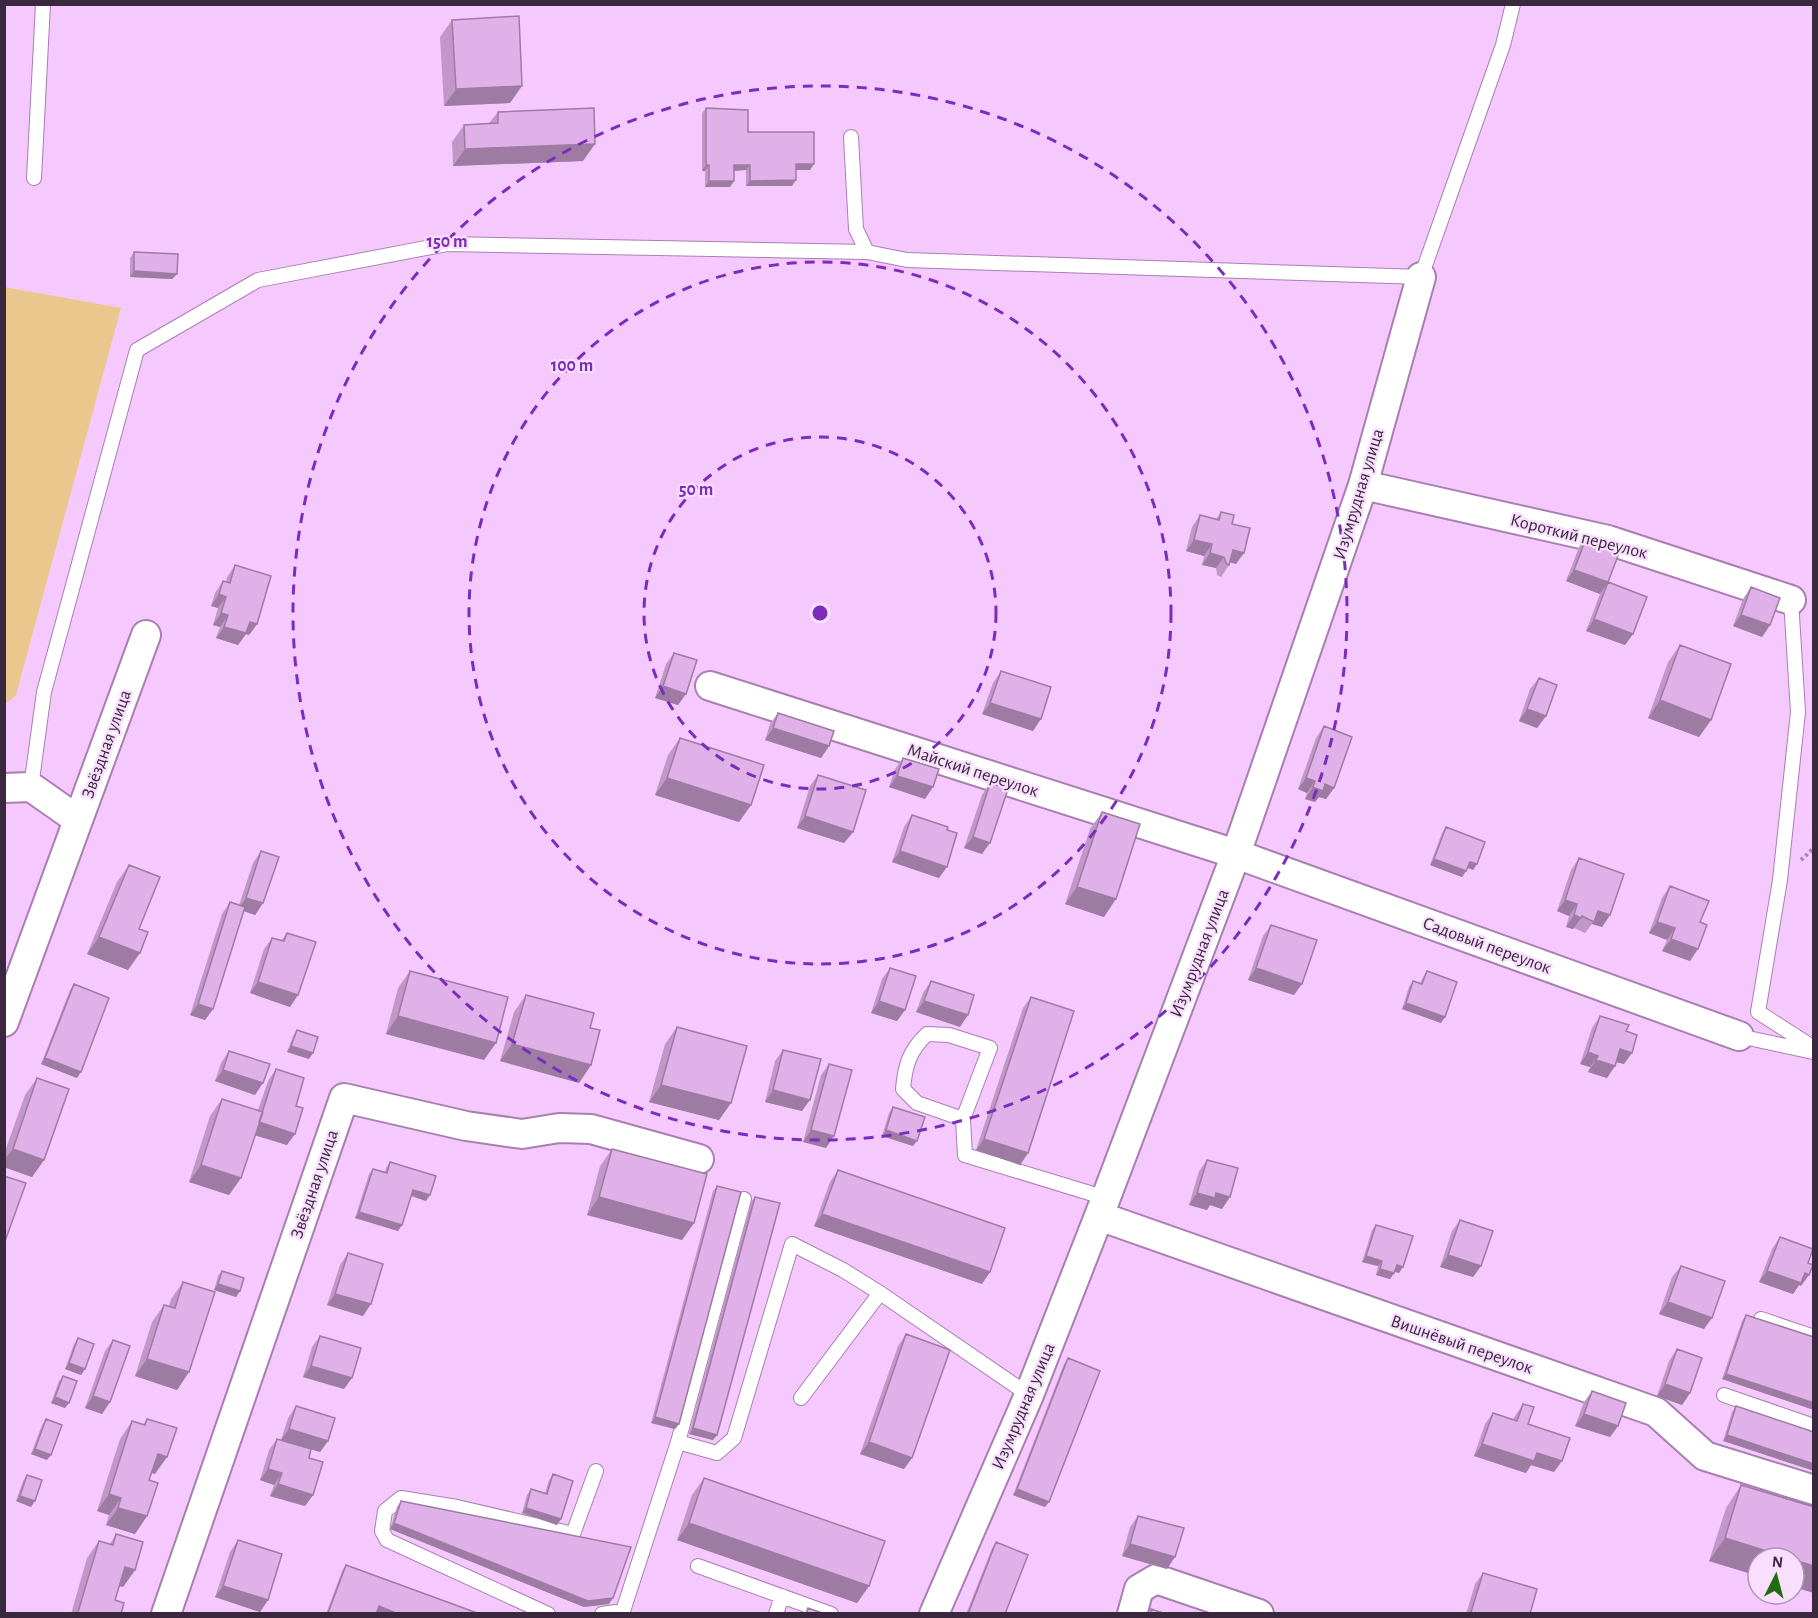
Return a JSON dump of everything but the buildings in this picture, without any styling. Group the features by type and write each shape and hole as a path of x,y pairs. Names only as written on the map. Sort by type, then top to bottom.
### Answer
{"street":[{"name":"Изумрудная улица","path":"934,1614 1029,1395 1236,854 1363,485 1421,277"},
{"name":"Короткий переулок","path":"1363,485 1608,540 1791,600"},
{"name":"Звёздная улица","path":"4,1022 146,635"},
{"name":"Майский переулок","path":"710,686 1236,854"},
{"path":"17,788 78,820"},
{"name":"Садовый переулок","path":"1236,854 1739,1036"},
{"name":"Звёздная улица","path":"166,1614 344,1098 466,1126 522,1134 559,1128 591,1129 699,1159"},
{"name":"Вишнёвый переулок","path":"1102,1207 1656,1412 1704,1456 1814,1490"},
{"path":"1132,1614 1139,1589 1156,1579 1259,1614"}],"lane":[{"path":"34,178 43,4"},
{"path":"17,788 137,350 258,280 447,244 867,252 907,260 1421,277 1503,45 1513,4"},
{"path":"851,137 856,229 867,252"},
{"path":"1791,600 1798,712 1780,880 1758,1012 1814,1050"},
{"path":"963,1119 917,1103 903,1089 905,1066 918,1042 927,1034 949,1035 990,1048 963,1119 965,1155 1102,1207"},
{"path":"1739,1036 1814,1050"},
{"path":"602,1614 623,1611 678,1442 744,1199"},
{"path":"678,1442 717,1453 734,1438 792,1244 843,1270 880,1293 1029,1395"},
{"path":"801,1398 880,1293"},
{"path":"1761,1319 1814,1337"},
{"path":"1724,1395 1814,1426"},
{"path":"548,1614 387,1540 382,1531 385,1511 401,1498 457,1507 573,1534 596,1471"},
{"path":"698,1566 831,1614"},
{"path":"776,1614 782,1596"}],"shaded area":[{"path":"4,287 121,308 16,695 5,704"}]}
